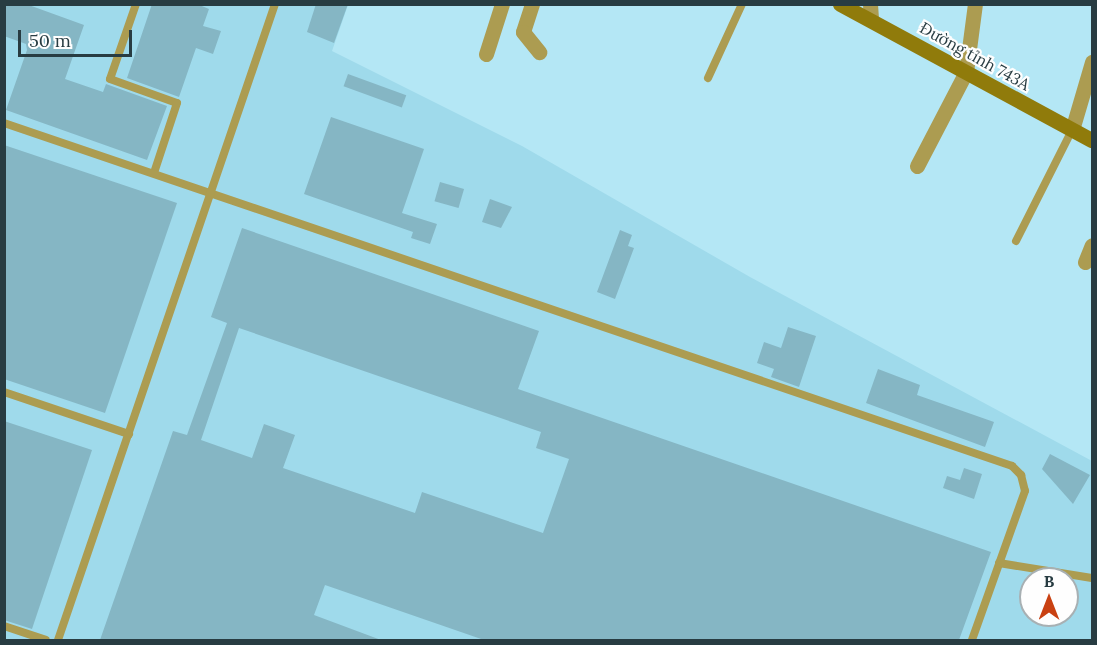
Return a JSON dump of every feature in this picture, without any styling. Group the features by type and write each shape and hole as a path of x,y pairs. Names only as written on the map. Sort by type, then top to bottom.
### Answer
{"main road":[{"name":"Đường tỉnh 743A","path":"840,4 870,12 966,72 1092,140"}],"street":[{"path":"486,54 502,4"},
{"path":"532,4 523,32 539,52"},
{"path":"917,166 966,72 975,4"},
{"path":"1072,130 1092,62"},
{"path":"1085,262 1092,244"}],"lane":[{"path":"136,4 110,79 177,103 154,173"},
{"path":"58,640 275,4"},
{"path":"708,78 742,4"},
{"path":"4,123 1012,466 1021,475 1025,491 972,640"},
{"path":"1016,241 1072,130"},
{"path":"4,392 129,434"},
{"path":"999,563 1092,578"},
{"path":"4,626 46,640"}],"shaded area":[{"path":"4,5 348,5 332,51 522,146 750,277 1092,461 1092,640 5,640"}],"building":[{"path":"4,4 26,4 84,25 65,79 103,92 106,84 167,106 147,160 6,110 27,50 26,44 4,36"},
{"path":"152,4 197,4 209,9 203,26 221,31 213,54 196,48 179,97 127,78"},
{"path":"316,4 348,4 334,43 307,32"},
{"path":"348,74 406,95 402,107 344,86"},
{"path":"331,117 424,149 402,213 437,224 430,244 411,238 413,232 304,194"},
{"path":"4,145 177,203 105,413 4,379"},
{"path":"440,182 464,189 459,208 434,201"},
{"path":"490,199 512,207 501,228 482,222"},
{"path":"242,228 539,331 518,389 991,552 959,640 484,640 325,585 314,615 381,640 100,640 173,431 187,435 227,323 211,317","holes":["239,328 541,432 536,448 569,459 543,533 422,492 415,513 283,468 295,435 264,424 252,458 201,440"]},
{"path":"620,230 632,235 628,246 634,248 615,299 597,292"},
{"path":"788,327 816,336 799,387 771,377 774,369 757,363 764,342 781,348"},
{"path":"878,369 920,385 917,395 994,422 985,447 866,403"},
{"path":"4,421 92,450 32,629 4,620"},
{"path":"1050,454 1090,475 1073,504 1042,469"},
{"path":"964,468 982,474 974,499 943,488 947,476 960,480"}]}
